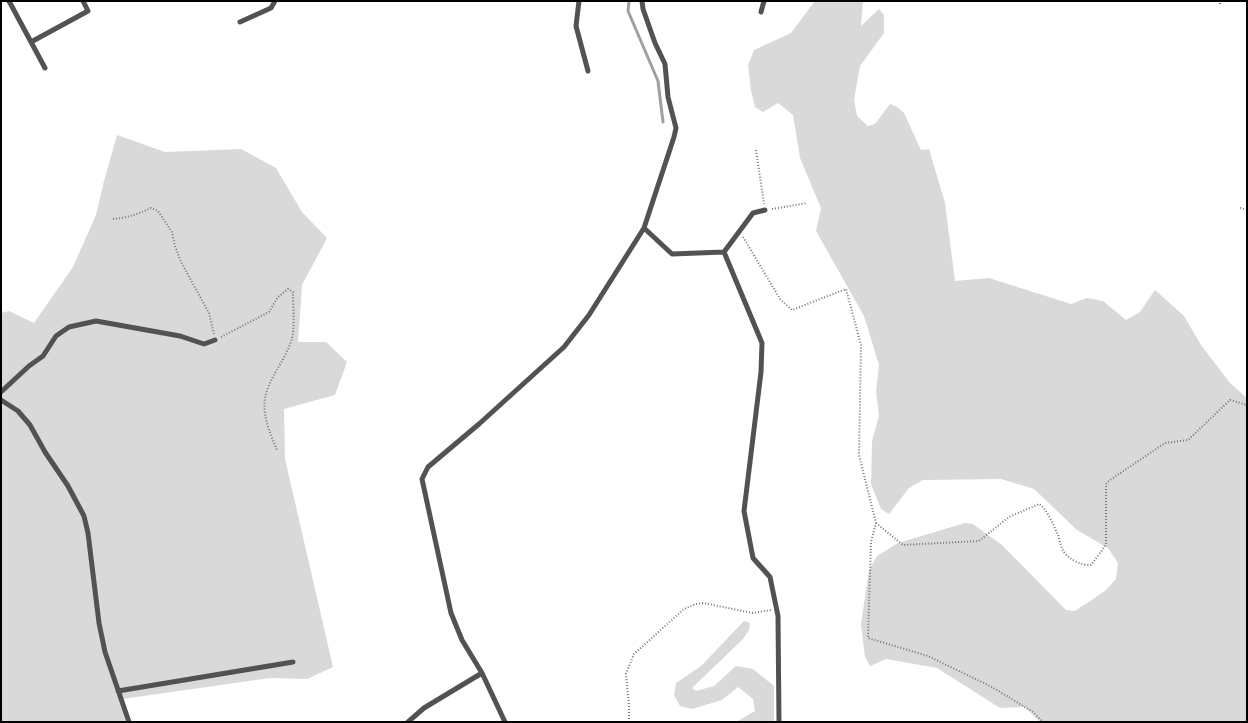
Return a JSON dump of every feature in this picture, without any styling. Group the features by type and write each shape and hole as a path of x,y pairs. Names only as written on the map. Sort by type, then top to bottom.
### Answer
{"lane":[{"path":"9,1 45,68"},
{"path":"31,42 88,11 83,1"},
{"path":"240,22 271,8 276,1"},
{"path":"579,1 576,26 588,71"},
{"path":"505,722 482,673 462,640 451,613 422,479 428,467 564,347 589,315 644,228 676,128 668,97 665,64 655,43 643,9 642,1"},
{"path":"761,12 764,1"},
{"path":"644,228 672,254 724,252 753,213 765,210"},
{"path":"724,252 762,343 761,372 744,511 753,558 770,577 778,616 779,722"},
{"path":"1,392 29,366 43,356 56,336 69,327 96,321 180,336 204,344 215,340"},
{"path":"1,400 18,411 30,425 45,452 68,486 84,516 88,533 99,623 106,652 129,722"},
{"path":"118,691 293,662"},
{"path":"408,722 424,708 482,673"}],"path":[{"path":"756,150 765,210 807,204"},
{"path":"113,219 125,218 151,208 158,211 172,232 181,262 209,312 215,340 270,312 278,297 288,289 293,292 292,337 284,359 268,388 264,407 267,427 277,450"},
{"path":"1240,208 1247,210"},
{"path":"740,232 780,299 792,310 846,289 861,345 859,454 876,523 871,542 868,638 928,656 992,687 1033,712 1043,722"},
{"path":"876,523 903,545 979,541 1009,516 1039,504 1043,507 1057,533 1064,552 1076,562 1091,565 1106,545 1106,484 1165,443 1188,440 1230,400 1247,405"},
{"path":"629,722 630,706 626,674 634,654 684,609 696,604 704,603 752,613 777,610"}],"shaded area":[{"path":"815,1 863,1 861,26 879,9 884,15 884,33 860,66 854,100 857,116 868,126 875,124 890,104 897,107 904,113 921,150 929,149 945,203 955,281 989,278 1071,304 1087,298 1103,301 1126,320 1140,312 1155,290 1184,316 1201,345 1230,383 1247,398 1247,722 1040,722 1025,707 1000,708 937,668 886,659 870,666 865,657 861,624 869,570 877,556 898,543 965,523 973,524 1002,545 1066,610 1075,611 1105,591 1116,579 1118,563 1108,548 1077,530 1034,489 1001,479 923,480 909,488 889,514 881,509 871,484 872,441 879,416 876,391 879,365 864,316 816,231 821,208 800,158 793,115 778,103 763,112 755,107 751,91 748,65 754,50 791,33"},
{"path":"117,135 165,152 241,149 276,168 302,212 327,238 302,285 298,342 326,342 347,362 335,395 284,409 285,459 333,667 307,679 270,678 122,699 131,722 1,722 1,313 9,311 34,323 73,267 96,215"},
{"path":"744,621 750,623 749,630 743,639 692,688 696,691 714,686 736,666 753,669 774,686 774,722 736,722 755,711 753,699 738,687 722,700 692,709 680,706 674,695 676,683 701,666"}],"waterway":[{"path":"629,1 628,11 658,81 663,122"}]}
